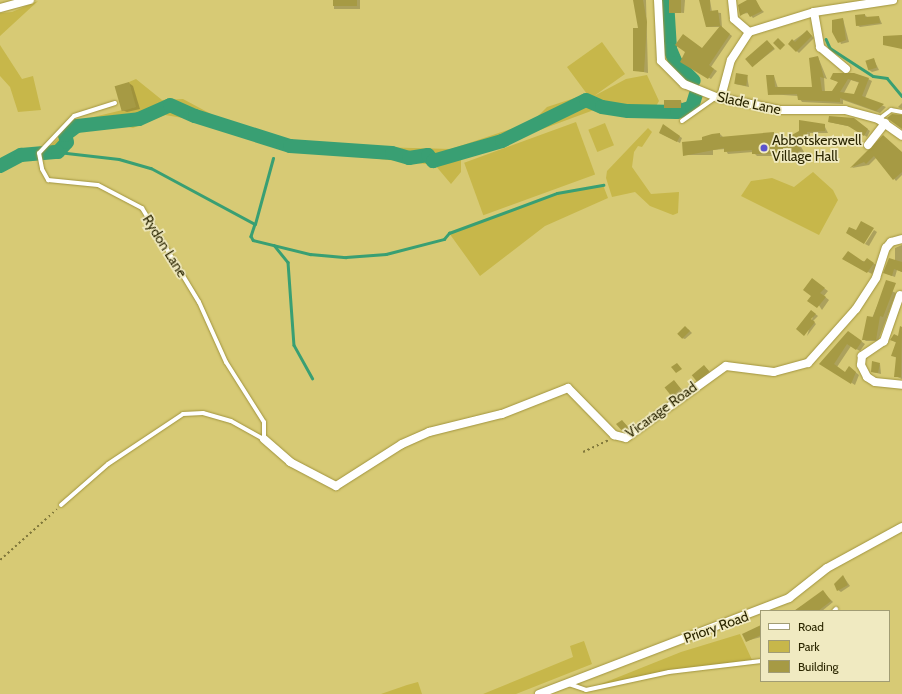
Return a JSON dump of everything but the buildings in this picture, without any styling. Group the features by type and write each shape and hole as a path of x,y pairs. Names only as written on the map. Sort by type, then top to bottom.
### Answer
{"street":[{"path":"0,8 30,0"},
{"name":"Slade Lane","path":"658,0 661,61 684,84 719,97 787,111 845,110 882,121 902,136"},
{"path":"732,0 734,19 749,32"},
{"path":"719,97 731,60 749,32 814,12 893,0"},
{"path":"814,12 820,47 846,69"},
{"path":"868,145 882,121"},
{"name":"Vicarage Road","path":"264,440 290,462 336,486 415,438 502,414 568,388 616,437 626,438 726,366 774,372 808,363 856,309 876,278 886,248 902,239"},
{"path":"900,295 899,313 884,341 862,356 861,365 867,377 875,382 902,385"},
{"name":"Priory Road","path":"539,694 789,598 827,568 902,527"}],"lane":[{"path":"682,121 719,97"},
{"name":"Rydon Lane","path":"115,103 74,116 39,153 42,169 48,180 98,185 142,208 199,302 226,362 264,422 264,440"},
{"path":"882,121 891,110 902,112"},
{"path":"61,505 108,464 183,414 203,413 231,421 264,440"},
{"path":"567,683 586,690 669,672 760,661"}],"path":[{"path":"582,452 616,437"},
{"path":"0,560 61,505"}],"green space":[{"path":"38,1 0,36 0,13 12,12"},
{"path":"602,42 625,74 594,96 626,79 647,75 659,101 655,108 628,111 602,107 461,159 461,172 451,184 435,165 276,148 195,120 165,115 133,128 116,124 66,135 67,142 58,152 44,152 77,121 135,107 129,82 136,79 162,100 183,99 224,121 301,145 451,149 532,122 547,107 587,94 567,67"},
{"path":"0,45 22,79 33,76 41,110 18,112 10,87 0,76"},
{"path":"576,122 595,175 483,215 464,163"},
{"path":"605,123 614,145 597,152 588,130"},
{"path":"648,128 652,132 642,147 638,146 634,152 632,167 651,194 679,192 678,213 673,215 650,206 635,192 612,197 606,178 607,171"},
{"path":"813,172 833,190 838,200 819,235 741,196 751,181 772,178 794,187"},
{"path":"603,185 608,198 545,226 480,276 449,233 557,193"},
{"path":"740,634 753,662 693,669 586,690 681,652"},
{"path":"584,641 592,664 516,694 483,694 573,657 570,646"},
{"path":"418,682 422,694 381,694 407,685"}],"waterway":[{"path":"667,0 670,49 676,63 694,81"},
{"path":"826,39 830,48 873,76 887,78 902,96"},
{"path":"0,166 21,155 58,152 67,142 65,135 77,126 139,119 170,105 195,116 290,146 392,153 409,158 428,155 433,161 502,141 586,100 602,107 628,111 677,112 692,107 696,94"},
{"path":"58,152 119,159 151,168 255,224 251,236 253,240 310,254 346,257 386,254 444,239 449,233 557,193 603,185"},
{"path":"255,224 273,158"},
{"path":"274,245 288,262 294,345 312,378"}],"place":[{"name":"Abbotskerswell Village Hall","path":"764,148"}]}
